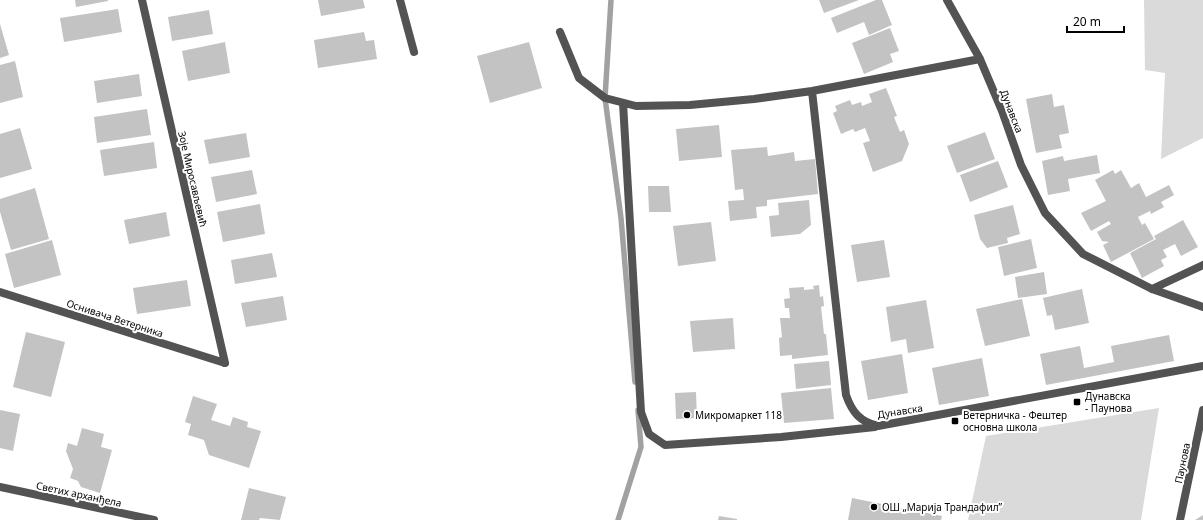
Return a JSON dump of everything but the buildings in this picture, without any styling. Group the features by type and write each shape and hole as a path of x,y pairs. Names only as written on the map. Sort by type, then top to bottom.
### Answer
{"street":[{"name":"Зоје Миросављевић","path":"142,0 225,363"},
{"path":"400,0 414,52"},
{"name":"Дунавска","path":"947,0 980,59 1002,111 1021,165 1045,213 1083,254 1152,289 1203,307"},
{"path":"560,32 580,78 605,98 636,106 690,105 754,99 812,90 980,59"},
{"name":"Дунавска","path":"812,90 846,395 850,408 859,418 878,426 1203,366"},
{"path":"623,103 641,412 649,434 665,445 690,445 878,426"},
{"path":"1152,289 1203,265"},
{"name":"Оснивача Ветерника","path":"0,292 225,363"},
{"name":"Паунова","path":"1180,520 1203,410"},
{"name":"Светих арханђела","path":"0,486 154,520"}],"shaded area":[{"path":"1144,0 1203,0 1203,138 1161,159 1165,73 1145,70"},
{"path":"1159,408 1141,520 968,520 986,436"}],"waterway":[{"path":"611,0 605,98 621,218 635,382"},
{"path":"618,520 641,447 638,410"}],"place":[{"name":"Дунавска - Паунова","path":"1077,402"},
{"name":"Микромаркет 118","path":"687,415"},
{"name":"Ветерничка - Фештер основна школа","path":"955,421"},
{"name":"ОШ „Марија Трандафил”","path":"874,507"}]}
